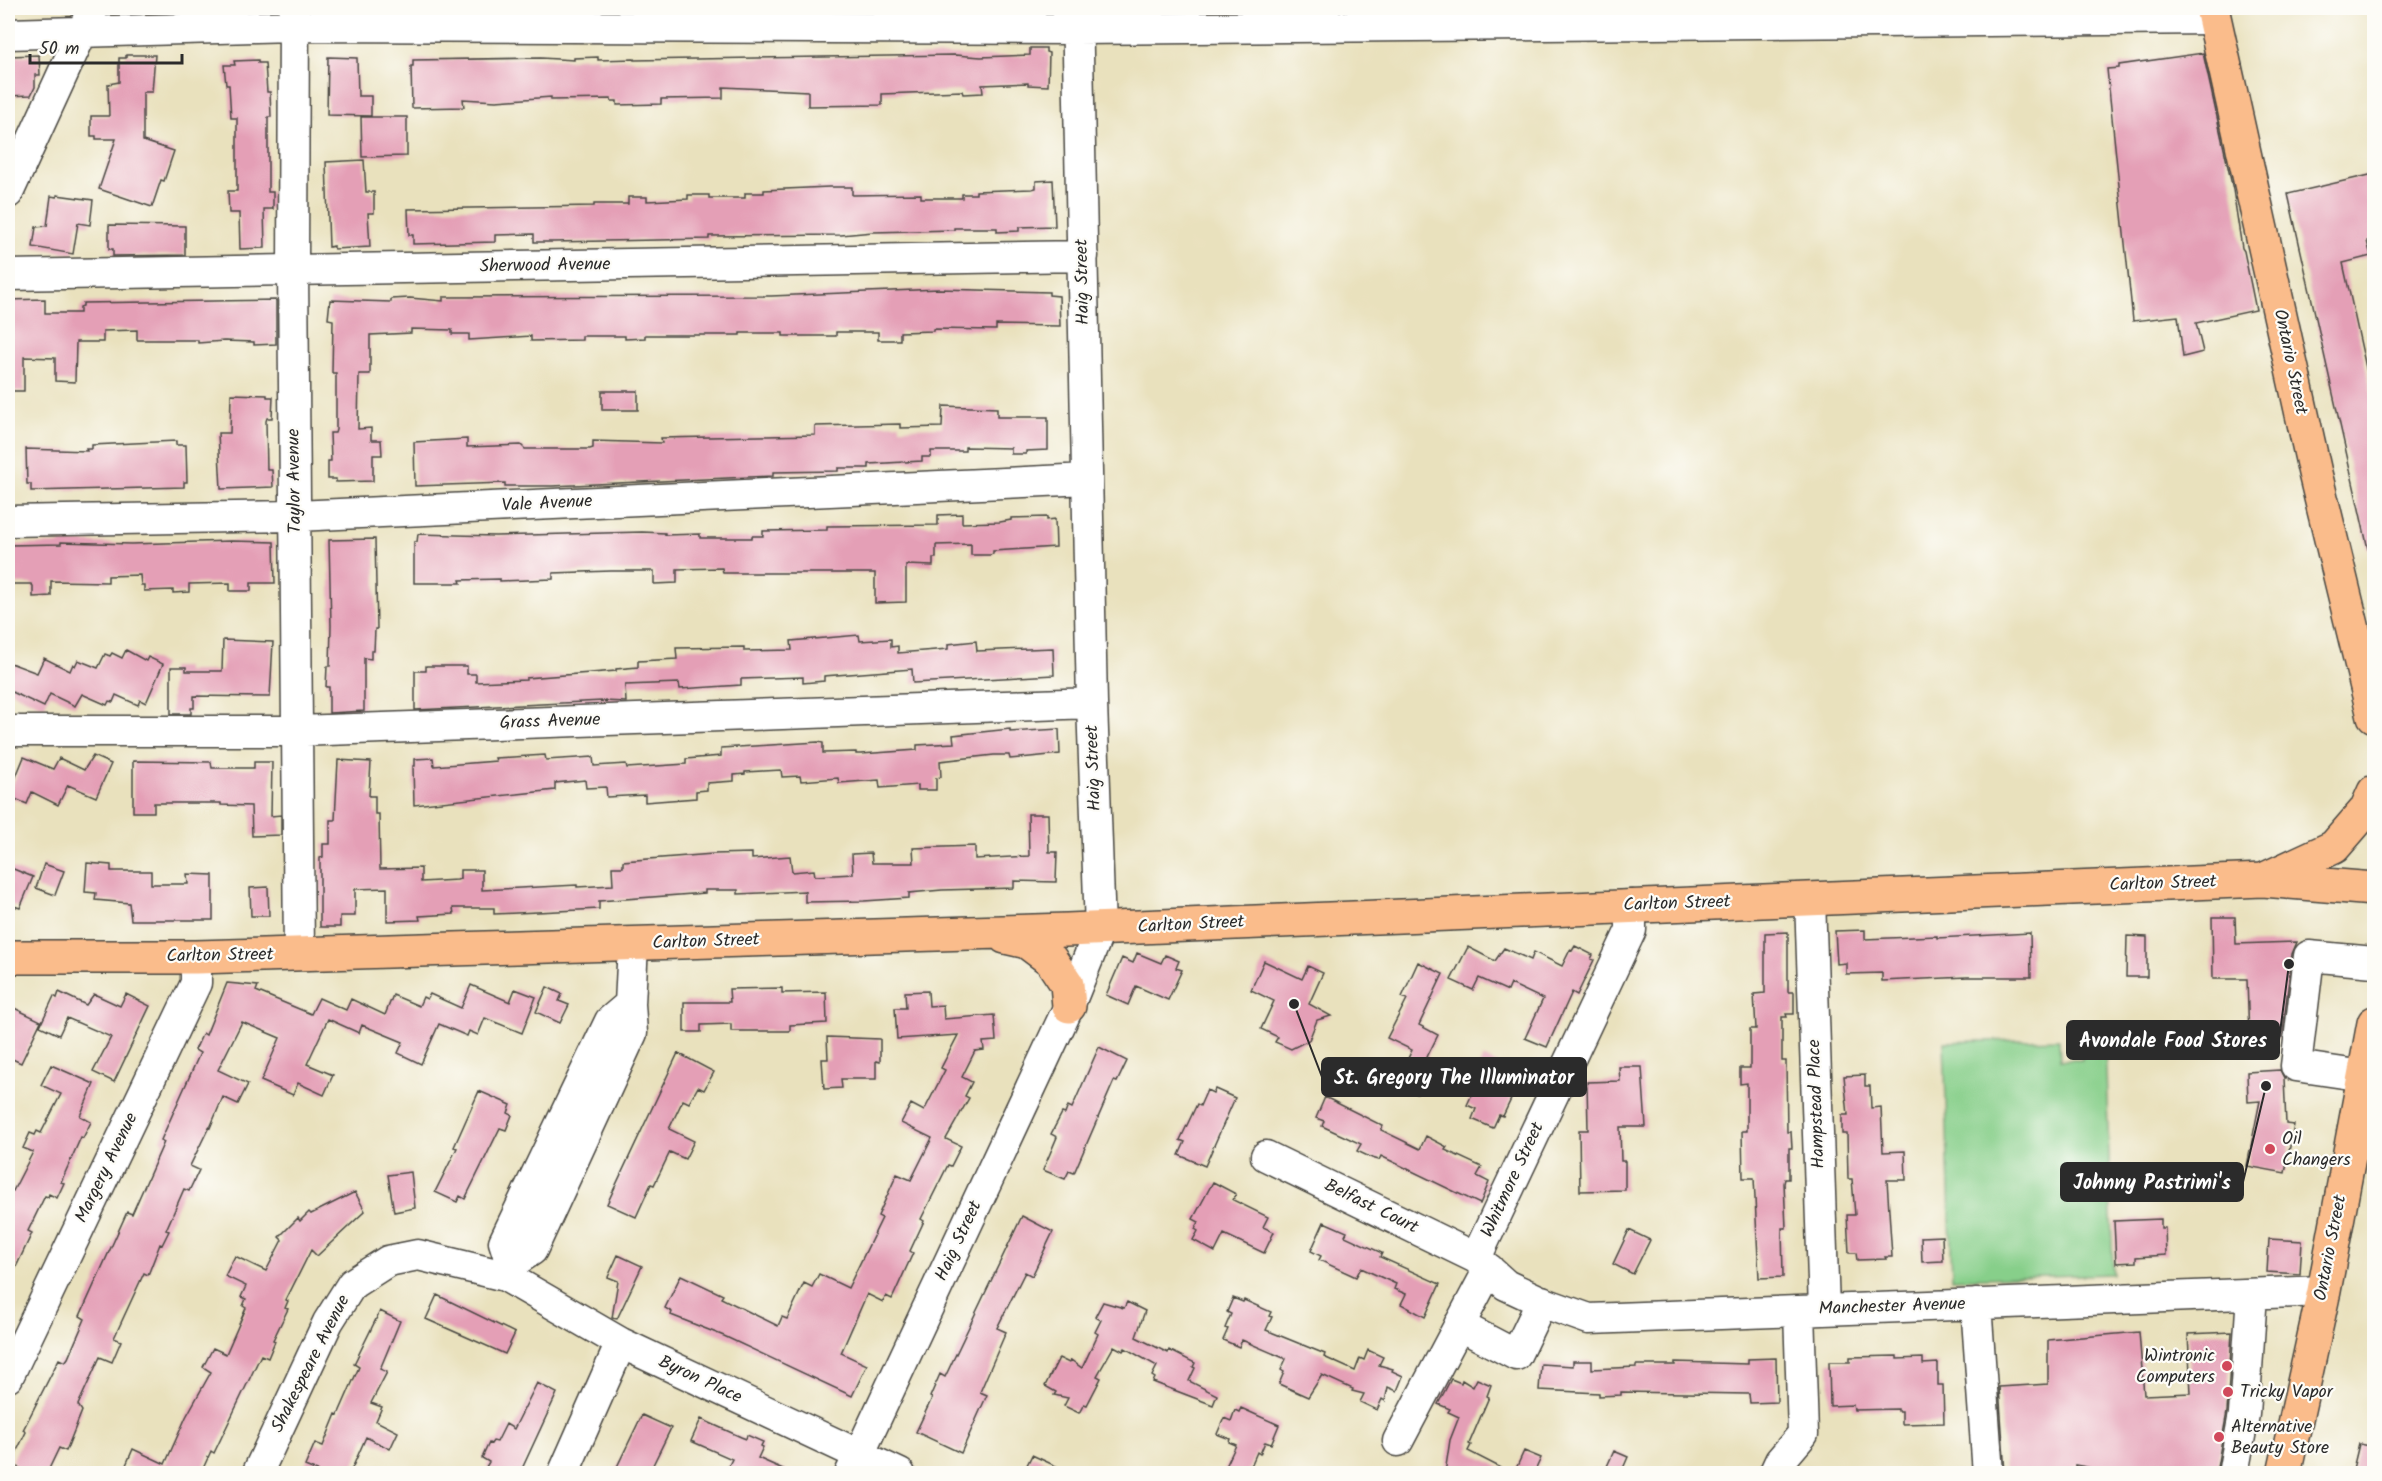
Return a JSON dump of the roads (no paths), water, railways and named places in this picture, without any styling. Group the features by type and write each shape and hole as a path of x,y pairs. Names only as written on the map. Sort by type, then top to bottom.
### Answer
{"main road":[{"name":"Ontario Street","path":"2213,14 2312,461 2374,716"},
{"path":"2263,880 2334,847 2366,810 2374,792"},
{"name":"Carlton Street","path":"8,957 196,957 1100,929 2263,880 2374,889"},
{"path":"982,932 1027,942 1052,960 1067,984 1070,1006"},
{"name":"Ontario Street","path":"2284,1473 2324,1291 2374,1023"}],"street":[{"path":"8,34 88,19 294,17 1077,18 2213,14"},
{"name":"Taylor Avenue","path":"294,17 293,270 299,954"},
{"name":"Haig Street","path":"855,1464 1070,1006 1100,929 1092,703 1077,18"},
{"path":"8,193 88,19"},
{"name":"Sherwood Avenue","path":"8,274 1083,256"},
{"name":"Vale Avenue","path":"8,521 296,516 1087,479"},
{"name":"Grass Avenue","path":"8,731 298,731 1092,703"},
{"name":"Hampstead Place","path":"1774,1473 1780,1461 1803,1434 1811,1310 1810,899"},
{"name":"Whitmore Street","path":"1398,1441 1459,1325 1482,1264 1631,930 1631,905"},
{"path":"508,1270 532,1250 632,1033 630,1004 633,944"},
{"path":"2364,1076 2296,1066 2309,956 2374,962"},
{"name":"Margery Avenue","path":"8,1377 196,983 196,957"},
{"name":"Belfast Court","path":"1266,1156 1482,1264"},
{"name":"Shakespeare Avenue","path":"257,1473 328,1322 352,1284 388,1261 418,1255 508,1270"},
{"name":"Manchester Avenue","path":"1482,1264 1506,1285 1589,1318 2324,1291"},
{"name":"Byron Place","path":"508,1270 621,1343 855,1464 900,1473"},
{"path":"2233,1473 2244,1414 2252,1294"},
{"path":"1459,1325 1516,1355 1542,1301"},
{"path":"1976,1304 1988,1473"},
{"path":"563,1473 621,1343"}],"place":[{"name":"Avondale Food Stores","path":"2289,964"},
{"name":"St. Gregory The Illuminator","path":"1294,1004"},
{"name":"Johnny Pastrimi's","path":"2266,1086"},
{"name":"Oil Changers","path":"2270,1149"},
{"name":"Wintronic Computers","path":"2227,1366"},
{"name":"Tricky Vapor","path":"2228,1392"},
{"name":"Alternative Beauty Store","path":"2219,1437"}]}
